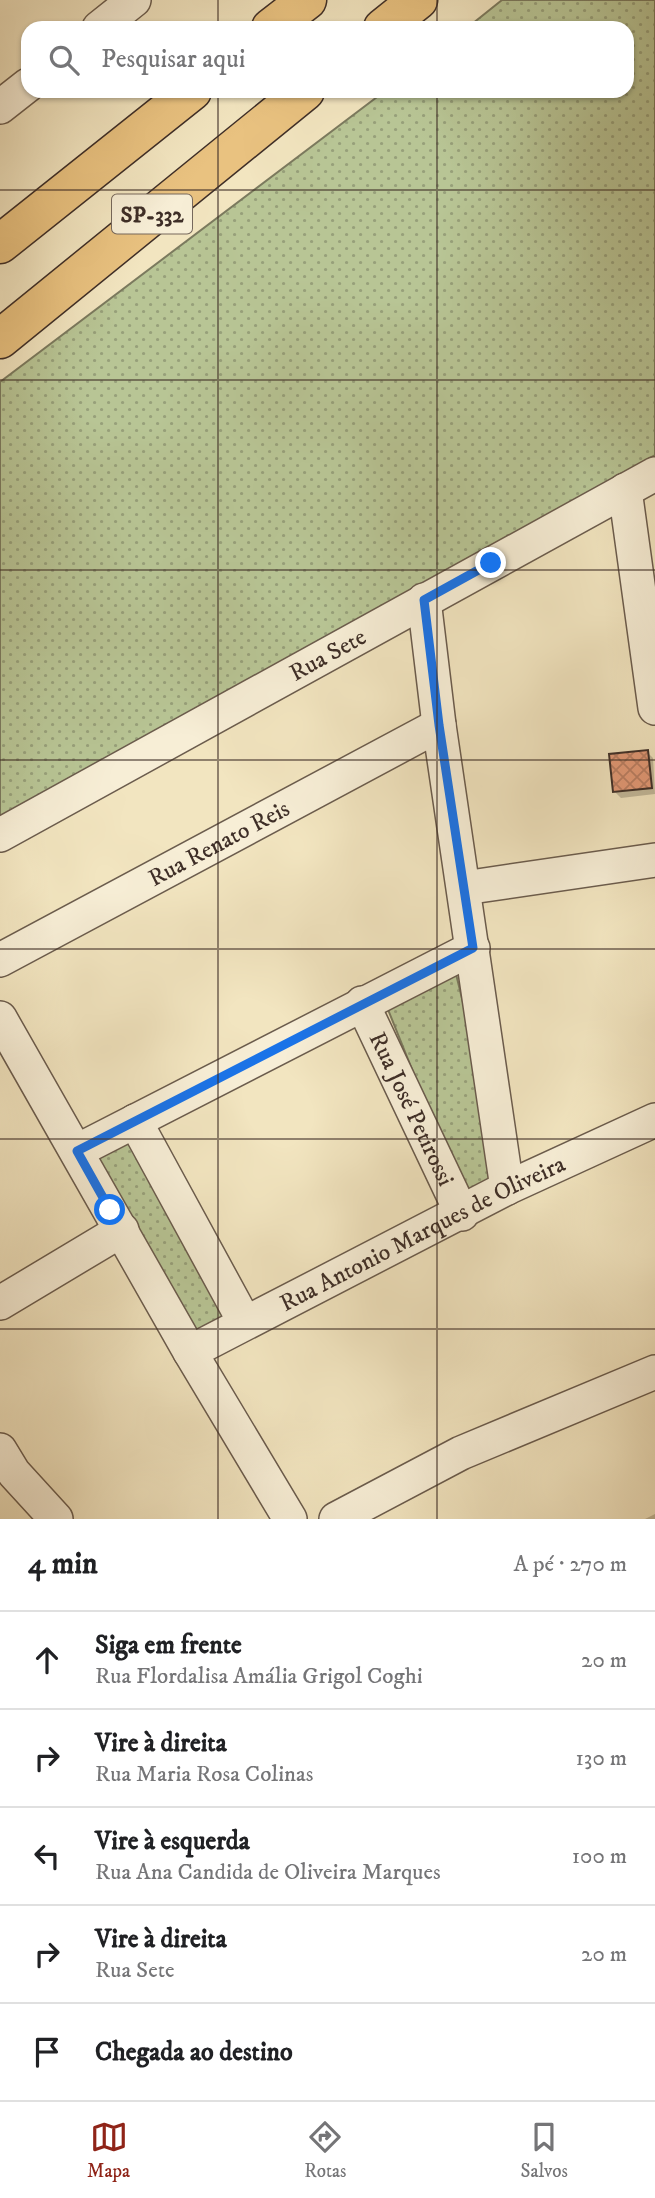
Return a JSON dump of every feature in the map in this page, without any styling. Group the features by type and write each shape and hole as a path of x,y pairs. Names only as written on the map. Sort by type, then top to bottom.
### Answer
{"highway":[{"path":"280,21 307,0"},
{"path":"392,21 418,0"},
{"name":"SP-332","path":"0,244 183,98"},
{"name":"SP-332","path":"0,339 296,98"}],"street":[{"path":"108,21 134,0"},
{"path":"0,107 21,90"},
{"name":"Rua Sete","path":"0,835 655,474"},
{"path":"625,490 655,708"},
{"path":"424,600 439,725 508,1188"},
{"name":"Rua Renato Reis","path":"0,960 439,725"},
{"path":"464,888 655,860"},
{"path":"77,1151 473,948"},
{"name":"Rua José Petirossi","path":"362,1003 462,1214"},
{"path":"0,1018 190,1352 290,1519"},
{"name":"Rua Antonio Marques de Oliveira","path":"190,1352 244,1321 462,1214 508,1188 655,1120"},
{"path":"135,1121 244,1321"},
{"path":"0,1303 121,1230"},
{"path":"336,1519 461,1453 655,1373"},
{"path":"0,1450 14,1473 57,1519"}],"green space":[{"path":"502,0 655,0 655,455 0,820 0,382 376,98 634,98 634,21 476,21"},
{"path":"456,974 506,1177 462,1194 387,1007"},
{"path":"130,1136 230,1317 193,1341 90,1153"}],"building":[{"path":"648,750 652,788 613,792 609,754"}],"route":[{"path":"110,1210 77,1151 473,948 439,725 424,600 491,563"}]}
